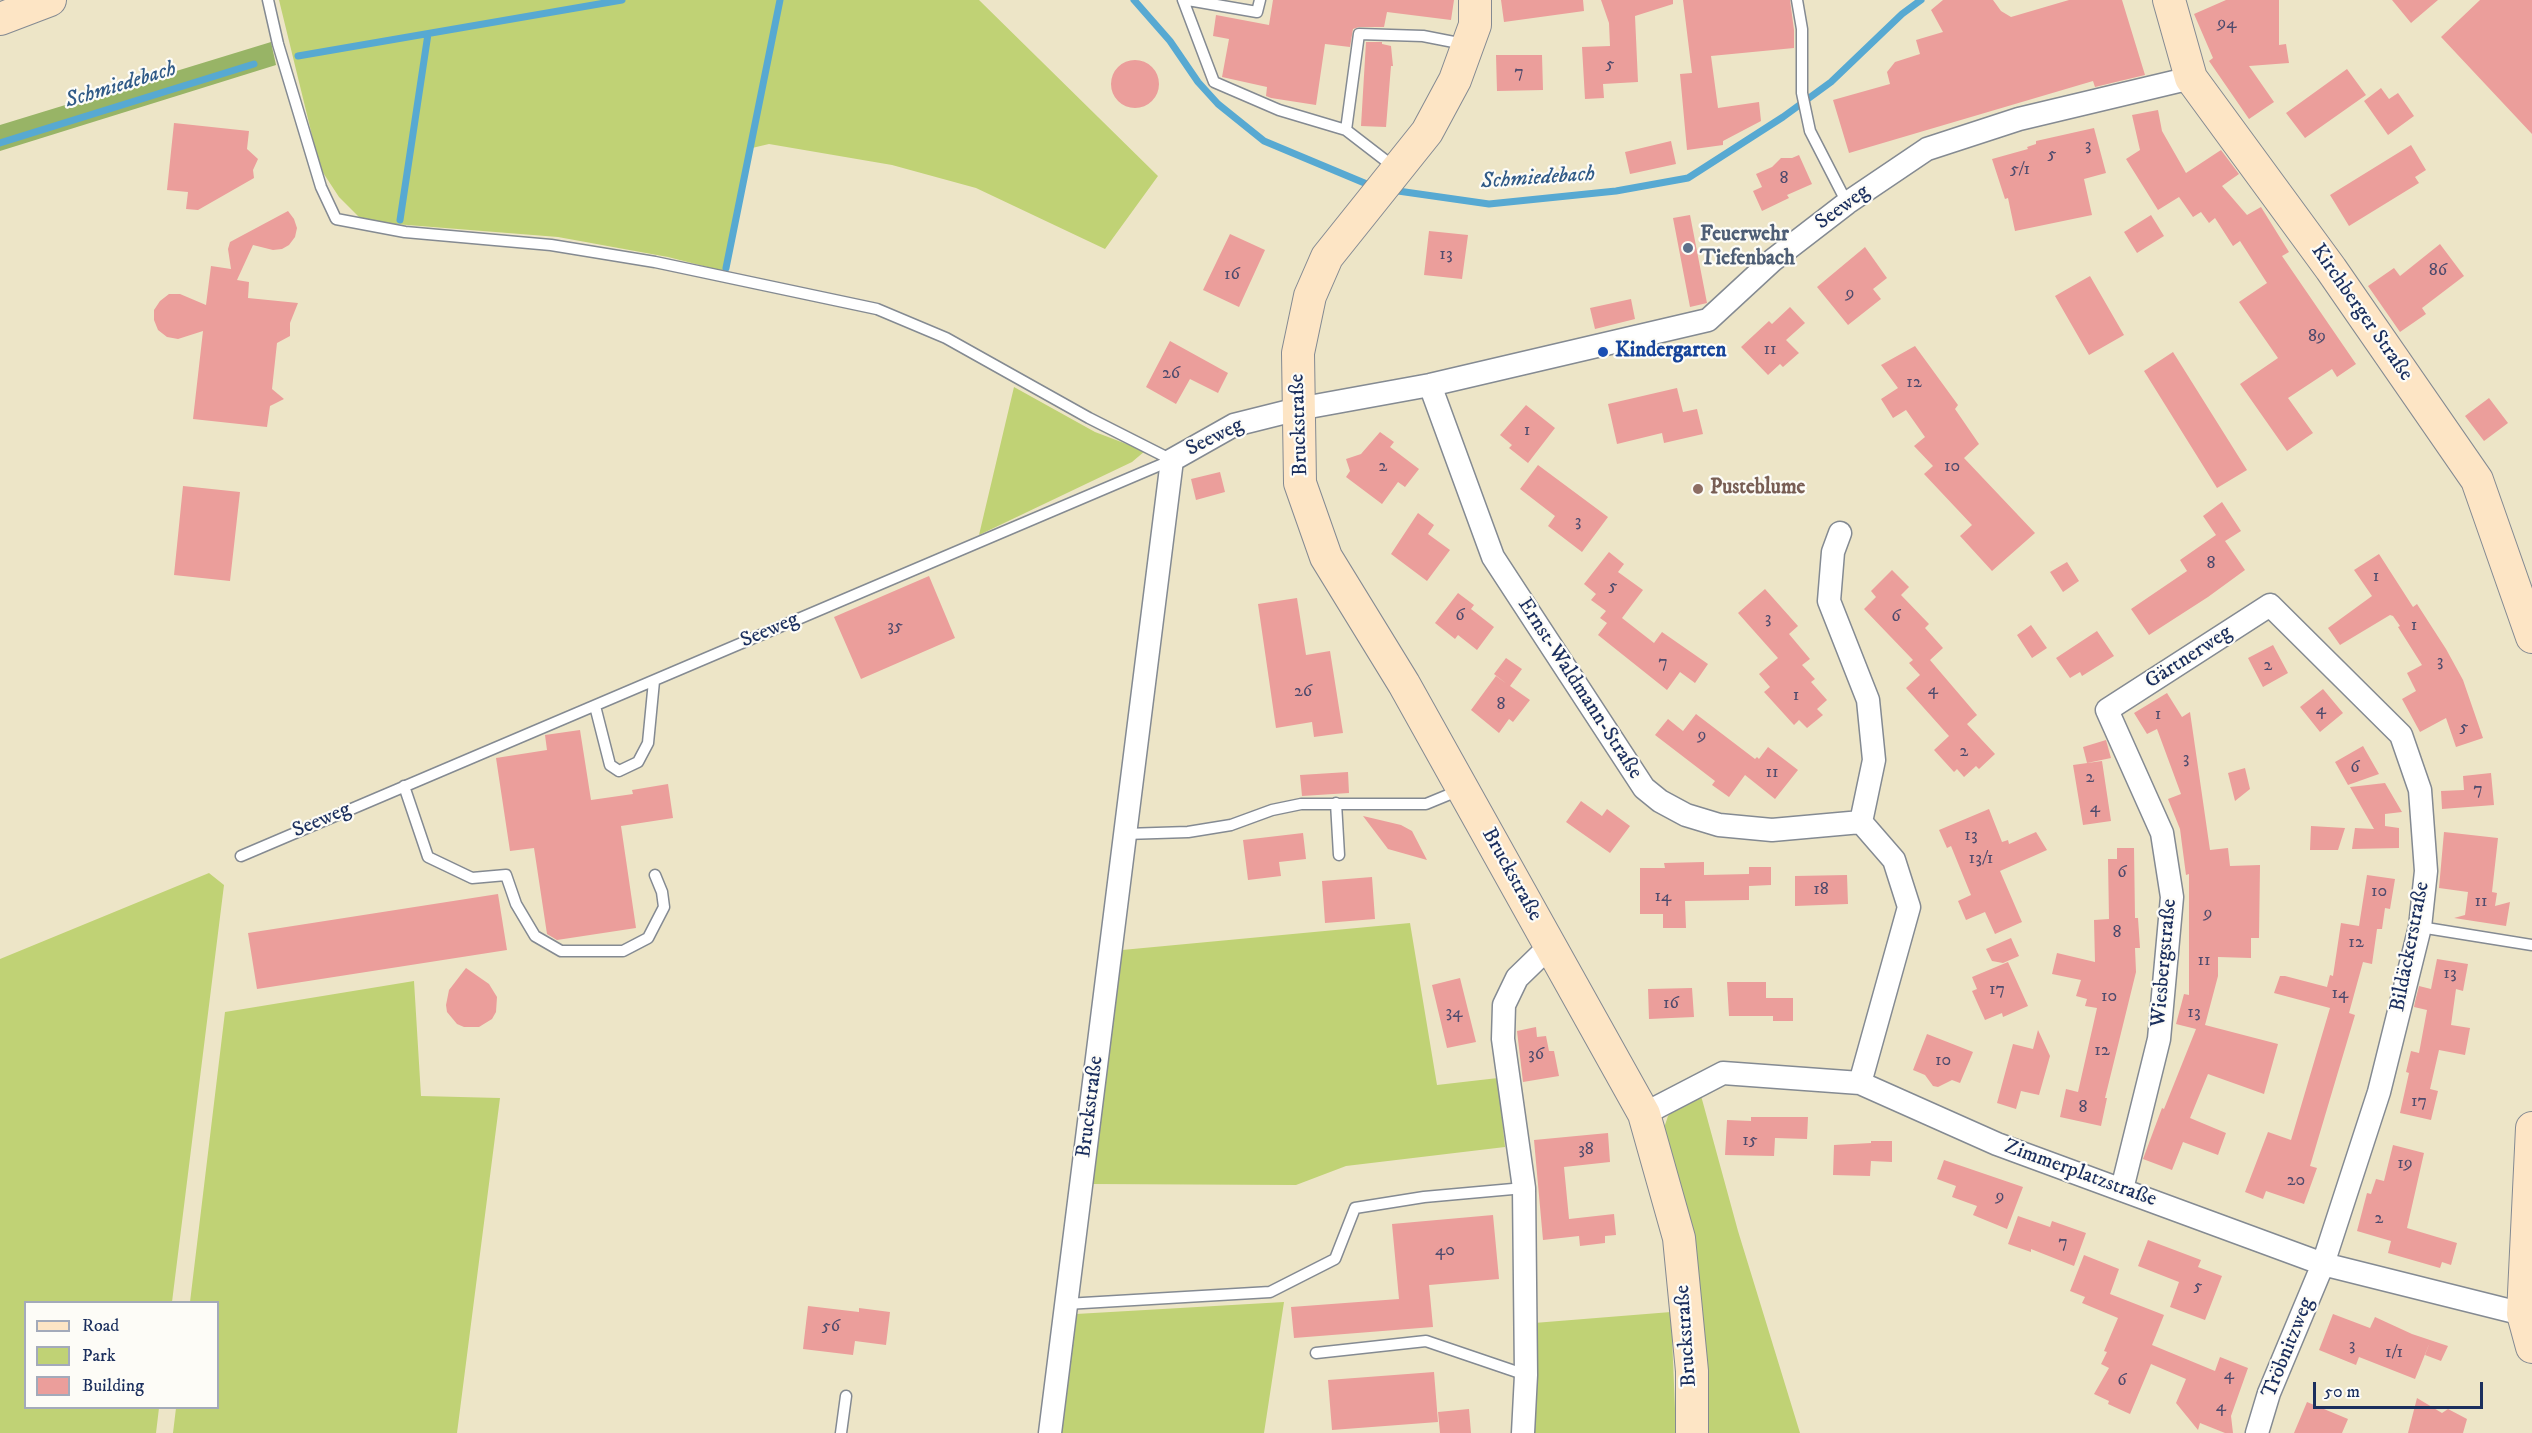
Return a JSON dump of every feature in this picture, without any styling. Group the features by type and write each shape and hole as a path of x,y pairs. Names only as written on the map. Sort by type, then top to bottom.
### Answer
{"street":[{"path":"0,19 50,0"},
{"name":"Bruckstraße","path":"1475,0 1475,25 1455,80 1427,132 1328,256 1310,296 1298,353 1300,483 1326,557 1404,684 1644,1114 1679,1238 1692,1371 1692,1433"},
{"name":"Kirchberger Straße","path":"2169,0 2191,78 2331,269 2477,480 2532,637"},
{"name":"Seeweg","path":"1172,460 1234,425 1298,409 1430,385 1708,320 1773,260 1847,203 1926,149 2019,119 2191,78"},
{"name":"Ernst-Waldmann-Straße","path":"1430,385 1493,557 1615,747 1644,788 1660,801 1686,815 1719,825 1772,830 1861,822"},
{"name":"Bruckstraße","path":"1050,1433 1172,460"},
{"path":"1840,533 1833,552 1829,601 1868,700 1874,760 1861,822 1894,860 1909,907 1860,1083"},
{"name":"Gärtnerweg","path":"2107,710 2270,606"},
{"name":"Bildäckerstraße","path":"2270,606 2401,735 2420,790 2426,871 2420,927 2379,1092 2323,1264"},
{"name":"Wiesbergstraße","path":"2107,710 2162,833 2172,897 2159,1039 2122,1189"},
{"name":"Bruckstraße","path":"1523,1433 1526,1375 1524,1188 1503,1039 1504,1005 1517,978 1551,945"},
{"name":"Zimmerplatzstraße","path":"1644,1114 1723,1073 1860,1083 1996,1144 2323,1264 2523,1314"},
{"path":"2532,1128 2523,1314 2532,1347"},
{"name":"Tröbnitzweg","path":"2257,1433 2269,1393 2323,1264"}],"lane":[{"path":"268,0 278,44 321,187 336,219 405,232 551,245 644,260 877,309 946,338 1089,418 1172,460"},
{"path":"1183,0 1214,82 1279,110 1346,130 1394,172"},
{"path":"1188,0 1257,12 1260,0"},
{"path":"1797,0 1802,29 1802,93 1810,130 1847,203"},
{"path":"1346,130 1359,34 1423,36 1468,44"},
{"name":"Seeweg","path":"241,856 1172,460"},
{"path":"595,705 610,765 619,771 638,762 648,743 654,681"},
{"path":"404,786 428,857 472,878 506,875 516,904 535,936 561,951 623,951 648,938 664,907 662,892 655,876"},
{"path":"1125,834 1188,832 1231,825 1272,810 1301,804 1426,804 1463,788"},
{"path":"1336,803 1339,855"},
{"path":"2420,927 2532,945"},
{"path":"1066,1304 1270,1292 1335,1259 1355,1208 1424,1197 1524,1188"},
{"path":"1316,1353 1426,1341 1526,1375"},
{"path":"841,1433 846,1396"}],"green space":[{"path":"279,0 979,0 1158,176 1105,249 976,188 892,165 769,144 752,148 727,272 668,257 558,237 395,224 360,218 339,197 320,168"},
{"path":"271,42 276,65 0,151 0,125"},
{"path":"1014,387 1095,432 1145,451 1132,462 979,535"},
{"path":"209,873 224,885 172,1301 24,1301 24,1409 159,1409 156,1433 0,1433 0,959"},
{"path":"1410,923 1437,1085 1498,1078 1505,1147 1346,1166 1296,1185 1091,1184 1122,950"},
{"path":"414,981 421,1096 500,1098 457,1433 173,1433 176,1409 219,1409 219,1301 190,1301 225,1012"},
{"path":"1700,1092 1738,1231 1800,1433 1700,1433 1662,1134 1668,1116 1679,1104"},
{"path":"1284,1302 1264,1433 1061,1433 1076,1314"},
{"path":"1671,1312 1676,1433 1527,1433 1534,1323"}],"building":[{"path":"1273,0 1454,0 1451,20 1387,12 1384,27 1353,29 1350,47 1325,44 1316,105 1271,98 1266,96 1267,87 1222,77 1229,39 1213,36 1216,15 1269,25"},
{"path":"1501,0 1583,0 1584,11 1504,22"},
{"path":"1601,0 1673,0 1673,4 1635,16 1638,82 1603,84 1604,98 1585,99 1582,47 1610,46 1609,23"},
{"path":"1683,0 1790,0 1794,48 1711,56 1718,108 1759,102 1761,121 1723,141 1723,145 1687,150 1680,74 1692,73"},
{"path":"1943,0 1993,0 2001,11 2011,17 2069,0 2122,0 2145,75 2095,87 2093,81 1849,153 1833,100 1890,84 1887,72 1895,62 1920,54 1916,40 1943,32 1931,10"},
{"path":"2226,0 2279,0 2279,45 2286,44 2289,63 2249,66 2274,102 2249,119 2209,61 2213,58 2194,14"},
{"path":"2392,0 2438,0 2411,23"},
{"path":"2480,0 2532,0 2532,134 2441,37"},
{"path":"1366,42 1382,42 1382,44 1391,46 1393,66 1391,66 1386,127 1361,126"},
{"path":"1496,55 1542,55 1543,90 1497,91"},
{"path":"1135,60 1152,67 1159,84 1152,101 1135,108 1118,101 1111,84 1118,67"},
{"path":"2347,69 2366,95 2305,138 2286,113"},
{"path":"2381,88 2389,99 2398,93 2414,116 2388,135 2364,101"},
{"path":"2158,110 2162,131 2186,173 2221,150 2239,174 2222,186 2247,215 2261,207 2289,252 2282,256 2356,364 2337,377 2332,369 2288,398 2313,433 2287,451 2240,384 2278,358 2239,302 2267,283 2240,241 2233,246 2215,218 2209,223 2201,212 2193,217 2179,197 2158,210 2126,159 2140,150 2132,115"},
{"path":"174,123 249,131 247,149 258,159 253,170 254,178 198,210 186,209 188,192 167,190"},
{"path":"2094,128 2106,173 2084,179 2092,215 2015,231 2008,198 2005,199 1992,159 2028,149 2027,147 2036,144 2036,141"},
{"path":"1671,141 1676,164 1630,174 1625,152"},
{"path":"2411,145 2426,170 2415,177 2419,183 2349,226 2330,195"},
{"path":"1799,155 1812,184 1787,195 1789,198 1762,211 1753,191 1762,187 1756,174 1772,167 1781,158 1792,158"},
{"path":"288,211 297,228 295,237 289,245 282,249 273,250 253,245 237,280 249,282 248,298 298,303 290,323 290,336 277,343 272,389 284,399 270,406 267,427 193,419 203,331 178,339 167,337 158,330 154,320 154,310 169,294 180,294 206,305 211,266 231,269 228,249 230,242"},
{"name":"Feuerwehr Tiefenbach","path":"1690,215 1707,303 1690,307 1673,218"},
{"path":"2151,215 2164,236 2137,253 2124,232"},
{"path":"1429,231 1468,235 1462,279 1424,275"},
{"path":"1230,234 1265,250 1239,307 1203,290"},
{"path":"2440,244 2464,276 2422,308 2426,314 2400,332 2368,286 2394,268 2400,276"},
{"path":"1865,247 1887,278 1873,289 1881,299 1848,325 1817,287"},
{"path":"2090,276 2124,335 2089,355 2055,296"},
{"path":"1631,299 1635,319 1595,329 1590,308"},
{"path":"1790,307 1805,323 1786,340 1799,353 1783,367 1780,364 1768,375 1741,347 1769,321 1772,324"},
{"path":"1170,341 1228,373 1218,393 1190,379 1176,404 1146,387"},
{"path":"1915,346 1958,405 1955,409 1979,444 1964,458 2035,533 1992,571 1960,536 1972,525 1924,474 1933,466 1914,446 1925,437 1906,410 1893,418 1881,399 1898,388 1881,365"},
{"path":"2173,352 2247,470 2217,488 2144,371"},
{"path":"1677,388 1683,412 1697,409 1703,434 1664,443 1662,433 1617,444 1608,404"},
{"path":"2489,398 2508,423 2484,441 2465,416"},
{"path":"1526,405 1555,428 1528,463 1509,448 1512,445 1500,435"},
{"path":"1380,432 1394,442 1390,447 1419,469 1405,487 1398,482 1382,504 1346,477 1350,471 1346,459 1361,454"},
{"path":"1538,465 1608,517 1582,552 1548,526 1555,516 1520,489"},
{"path":"1220,472 1225,492 1196,500 1191,479"},
{"path":"183,486 240,492 230,581 174,575"},
{"path":"2222,502 2241,531 2225,541 2245,570 2149,635 2131,609 2187,571 2180,560 2216,535 2203,516"},
{"path":"1418,513 1434,525 1428,534 1450,550 1427,581 1391,554"},
{"path":"1609,552 1624,564 1618,572 1643,590 1622,618 1654,643 1662,632 1708,664 1695,683 1680,672 1667,690 1598,635 1607,623 1600,618 1606,611 1591,600 1596,594 1584,584"},
{"path":"2379,554 2413,607 2417,604 2446,649 2463,680 2483,738 2456,747 2446,718 2420,732 2402,699 2416,691 2407,673 2422,665 2393,616 2390,615 2340,645 2328,628 2372,596 2354,570"},
{"path":"2067,562 2079,581 2063,592 2050,572"},
{"path":"1892,570 1909,587 1901,595 1929,624 1925,628 1943,648 1930,660 1977,715 1967,724 1995,754 1979,769 1976,766 1964,777 1957,769 1954,772 1934,750 1949,736 1906,688 1920,675 1909,663 1913,660 1864,609 1876,597 1871,591"},
{"path":"929,576 955,638 861,679 834,617"},
{"path":"1765,589 1798,626 1789,634 1810,659 1802,665 1815,679 1811,682 1827,700 1817,709 1823,715 1807,728 1799,720 1794,725 1764,692 1770,687 1759,674 1778,658 1738,613"},
{"path":"1458,593 1474,605 1471,609 1494,627 1477,650 1458,635 1455,639 1435,623"},
{"path":"1297,598 1306,655 1330,651 1343,733 1314,737 1312,722 1276,728 1258,604"},
{"path":"2031,625 2047,648 2032,658 2017,635"},
{"path":"2097,631 2114,656 2082,676 2080,672 2070,678 2056,658"},
{"path":"2273,645 2288,673 2263,687 2248,658"},
{"path":"1506,658 1522,669 1510,686 1530,700 1513,722 1509,719 1499,733 1471,710 1496,676 1507,684 1494,674"},
{"path":"2323,689 2343,713 2320,732 2300,707"},
{"path":"2167,693 2182,717 2190,712 2210,850 2228,848 2230,866 2260,865 2259,938 2251,938 2251,958 2218,957 2218,976 2205,1025 2278,1044 2264,1094 2208,1074 2190,1118 2226,1133 2218,1155 2183,1142 2172,1170 2143,1159 2196,1029 2176,1024 2184,994 2189,995 2189,874 2186,875 2180,829 2168,799 2181,794 2157,729 2147,734 2134,713"},
{"path":"1696,714 1755,759 1757,757 1759,759 1768,747 1798,770 1775,799 1745,775 1729,797 1712,785 1715,781 1655,735 1668,719 1683,731"},
{"path":"580,730 591,800 633,794 632,790 668,784 673,818 621,826 636,928 557,940 547,934 534,848 510,851 496,758 547,750 545,735"},
{"path":"2106,740 2111,758 2087,763 2083,747"},
{"path":"2363,746 2379,774 2348,785 2335,762"},
{"path":"2102,761 2111,821 2083,825 2073,765"},
{"path":"2245,768 2250,789 2235,801 2228,773"},
{"path":"1348,772 1349,793 1302,796 1300,775"},
{"path":"2491,773 2494,805 2442,809 2441,791 2464,790 2463,776"},
{"path":"2385,783 2402,812 2385,814 2385,826 2399,828 2399,848 2352,849 2355,828 2374,829 2350,787"},
{"path":"1581,801 1602,816 1607,809 1630,826 1610,853 1566,822"},
{"path":"1989,809 2002,842 2008,840 2009,844 2036,832 2047,850 2000,871 2022,922 1995,934 1985,912 1966,920 1958,901 1971,895 1951,846 1947,848 1939,830"},
{"path":"1363,816 1401,825 1412,831 1427,860 1388,849"},
{"path":"2311,826 2345,828 2338,850 2310,850"},
{"path":"2444,832 2498,838 2492,892 2497,893 2495,906 2510,902 2506,926 2454,918 2465,915 2468,892 2439,888"},
{"path":"1303,833 1306,859 1279,862 1281,876 1248,880 1243,840"},
{"path":"2117,848 2134,848 2135,918 2138,918 2140,948 2135,948 2136,972 2105,1098 2107,1098 2101,1126 2060,1117 2066,1089 2078,1092 2097,1008 2085,1006 2087,999 2076,996 2081,980 2052,974 2057,953 2095,962 2094,920 2109,919 2108,859 2117,859"},
{"path":"1704,862 1704,875 1749,874 1749,867 1771,867 1771,885 1749,886 1749,900 1685,901 1686,928 1663,928 1663,914 1640,914 1640,868 1665,868 1664,863"},
{"path":"1847,875 1848,904 1795,906 1795,876"},
{"path":"2367,875 2395,879 2390,909 2385,908 2382,929 2377,929 2372,964 2363,962 2349,1013 2355,1015 2310,1166 2317,1168 2304,1204 2266,1191 2263,1199 2245,1192 2268,1132 2291,1140 2330,1008 2274,993 2280,976 2327,987 2330,975 2333,976 2341,923 2359,926"},
{"path":"1372,877 1375,919 1325,923 1322,881"},
{"path":"498,894 507,950 257,989 248,933"},
{"path":"2011,938 2019,956 2003,963 1992,961 1986,949"},
{"path":"2437,959 2468,964 2463,991 2456,989 2451,1025 2470,1028 2465,1055 2439,1050 2430,1089 2438,1091 2431,1120 2400,1113 2409,1073 2406,1072 2411,1051 2419,1053 2427,1010 2414,1007 2415,1002 2419,986 2431,989"},
{"path":"2008,962 2028,1006 2003,1017 2002,1013 1985,1020 1972,991 1977,989 1972,977"},
{"path":"466,968 489,984 497,997 496,1012 492,1019 479,1027 464,1027 457,1024 447,1012 449,990"},
{"path":"1460,978 1476,1042 1447,1048 1432,985"},
{"path":"1727,982 1766,982 1766,998 1793,998 1793,1021 1773,1021 1773,1016 1729,1016"},
{"path":"1692,988 1694,1017 1649,1019 1648,989"},
{"path":"1536,1027 1537,1037 1546,1036 1549,1051 1554,1051 1559,1076 1523,1082 1517,1031"},
{"path":"2038,1030 2050,1056 2039,1095 2021,1091 2016,1109 1997,1103 2013,1044 2033,1049"},
{"path":"1927,1034 1973,1052 1960,1083 1952,1080 1938,1087 1933,1086 1925,1075 1913,1070"},
{"path":"1751,1117 1808,1117 1807,1139 1775,1138 1774,1156 1725,1155 1727,1120 1751,1121"},
{"path":"1608,1133 1610,1162 1564,1167 1569,1219 1614,1214 1616,1235 1605,1236 1605,1243 1580,1246 1579,1236 1543,1240 1534,1140"},
{"path":"1871,1141 1892,1141 1892,1162 1871,1161 1870,1176 1833,1175 1834,1145 1871,1143"},
{"path":"2393,1145 2424,1153 2407,1228 2457,1243 2451,1265 2442,1262 2440,1268 2388,1253 2391,1241 2357,1231 2367,1193 2371,1194 2376,1179 2384,1181"},
{"path":"1944,1160 2023,1187 2007,1229 1973,1215 1977,1206 1952,1197 1956,1186 1937,1179"},
{"path":"1493,1215 1499,1279 1429,1285 1433,1327 1294,1338 1291,1307 1399,1299 1392,1224"},
{"path":"2018,1216 2050,1227 2052,1221 2086,1233 2074,1266 2031,1249 2031,1252 2008,1244"},
{"path":"2148,1240 2201,1260 2198,1267 2222,1276 2205,1320 2170,1307 2179,1282 2138,1266"},
{"path":"2084,1255 2119,1269 2110,1294 2164,1315 2152,1345 2215,1371 2220,1357 2248,1368 2231,1416 2233,1433 2225,1433 2200,1423 2198,1430 2176,1403 2186,1379 2151,1364 2130,1414 2108,1404 2109,1401 2094,1394 2109,1368 2101,1364 2118,1318 2082,1303 2085,1297 2070,1291"},
{"path":"808,1306 859,1312 859,1308 890,1312 886,1345 855,1341 853,1355 803,1349"},
{"path":"2333,1314 2370,1328 2375,1317 2412,1334 2448,1346 2441,1361 2425,1355 2430,1342 2415,1379 2359,1357 2356,1365 2319,1350"},
{"path":"1434,1372 1438,1422 1332,1430 1328,1380"},
{"path":"2417,1398 2442,1413 2448,1409 2467,1419 2463,1433 2408,1433"},
{"path":"2307,1402 2348,1419 2342,1433 2294,1433"},
{"path":"1469,1409 1471,1433 1440,1433 1438,1412"}],"waterway":[{"name":"Schmiedebach","path":"298,56 622,0"},
{"path":"726,268 780,0"},
{"name":"Schmiedebach","path":"1134,0 1170,41 1198,82 1218,104 1264,141 1374,187"},
{"name":"Schmiedebach","path":"1391,190 1489,204 1616,191 1688,178 1783,117 1831,82 1902,14 1921,0"},
{"path":"400,220 428,34"},
{"name":"Schmiedebach","path":"0,143 254,64"}],"place":[{"name":"Feuerwehr Tiefenbach","path":"1688,248"},
{"name":"Kindergarten","path":"1603,352"},
{"name":"Pusteblume","path":"1698,489"}]}
